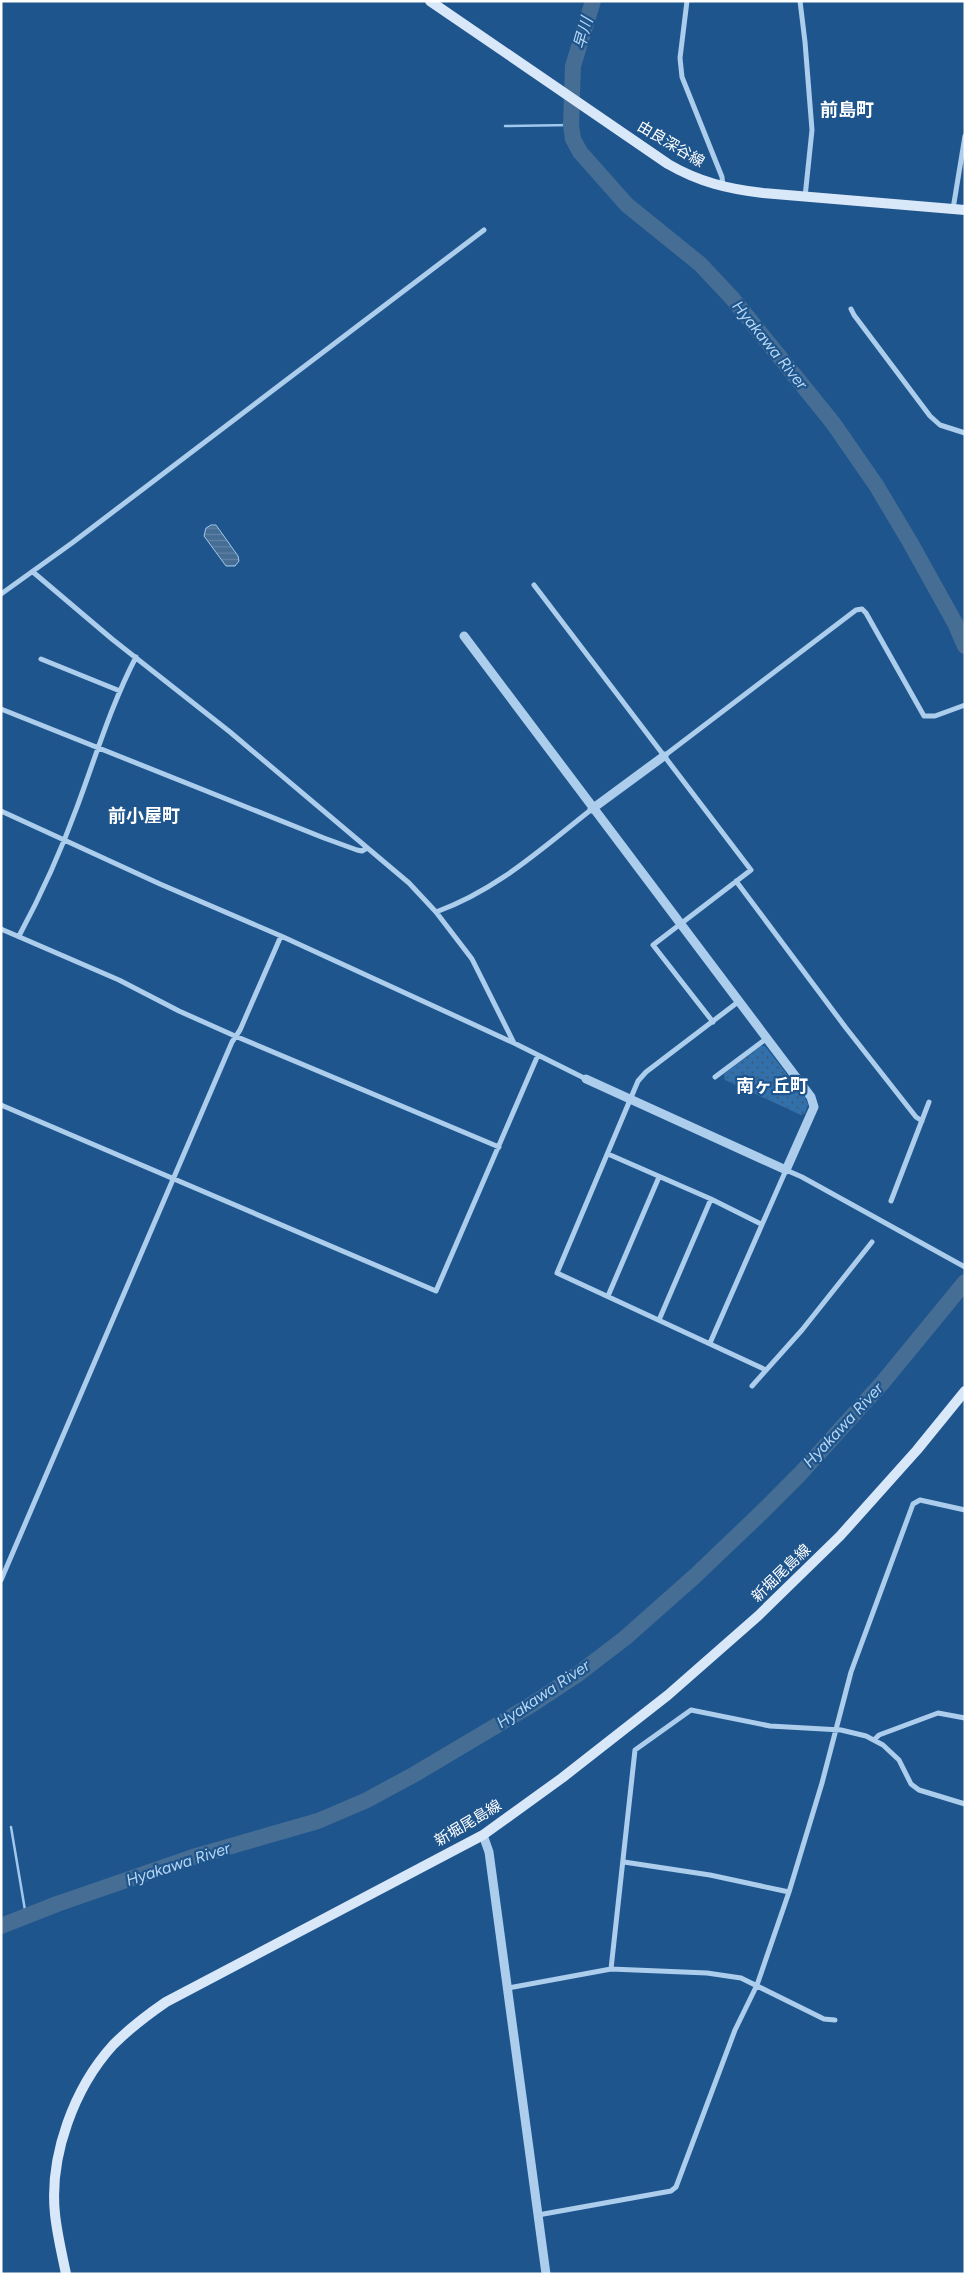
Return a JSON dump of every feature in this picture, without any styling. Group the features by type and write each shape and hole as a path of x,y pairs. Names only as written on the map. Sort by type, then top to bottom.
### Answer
{"main road":[{"name":"由良深谷線","path":"430,1 686,174 723,187 965,210"},
{"name":"新堀尾島線","path":"66,2274 54,2213 54,2192 59,2153 70,2115 92,2074 113,2046 139,2021 166,2002 482,1836 562,1778 702,1667 758,1616 840,1536 917,1450 965,1391"}],"street":[{"path":"686,1 680,58 681,71 722,177 723,187"},
{"path":"800,1 806,42 812,130 806,196"},
{"path":"953,209 962,173 965,136"},
{"path":"1,594 33,572 484,230"},
{"path":"851,309 930,416 940,424 965,433"},
{"path":"33,572 64,600 230,732 409,883 436,912 472,959 504,1018 514,1043"},
{"path":"534,585 751,870 653,945 713,1022"},
{"path":"436,912 467,900 490,888 856,610 862,609 866,613 924,716 935,716 965,705"},
{"path":"464,636 814,1103 808,1122 761,1224 710,1344"},
{"path":"18,936 64,839 98,746 136,657"},
{"path":"41,658 120,691"},
{"path":"1,708 324,838 357,850 367,848"},
{"path":"1,811 160,884 281,936 514,1043 586,1079 802,1177 965,1266"},
{"path":"736,881 846,1028 916,1117 922,1122"},
{"path":"1,929 119,980 179,1011 236,1036 499,1147"},
{"path":"1,1580 281,936"},
{"path":"738,1002 646,1072 638,1081 557,1273 766,1370"},
{"path":"715,1077 766,1039"},
{"path":"1,1105 436,1291 538,1055"},
{"path":"891,1201 929,1102"},
{"path":"608,1154 711,1199 761,1224"},
{"path":"608,1296 659,1176"},
{"path":"659,1320 711,1199"},
{"path":"752,1386 802,1330 872,1242"},
{"path":"538,2215 671,2191 676,2186 735,2030 758,1985 822,1783 851,1672 913,1504 920,1500 965,1510"},
{"path":"612,1969 635,1750 691,1710 770,1726 836,1730 876,1739 899,1760 911,1784 919,1790 965,1804"},
{"path":"876,1739 879,1735 938,1713 965,1718"},
{"path":"482,1836 489,1852 546,2274"},
{"path":"624,1862 710,1875 789,1892"},
{"path":"508,1988 612,1969 707,1973 741,1978 824,2019 835,2020"}],"shaded area":[{"path":"216,525 238,556 239,561 235,566 226,566 204,536 206,528"},
{"path":"761,1046 765,1046 806,1099 808,1105 805,1113 801,1115 725,1080 724,1074"}],"waterway":[{"name":"Hyakawa River","path":"593,1 573,66 571,125 573,139 580,152 627,205 700,264 732,298 833,423 876,485 910,542 955,623 965,646"},
{"path":"505,126 571,125"},
{"name":"Hyakawa River","path":"1,1926 57,1904 193,1857 318,1821 367,1800 415,1774 531,1705 578,1674 625,1638 695,1576 800,1474 883,1382 965,1282"},
{"path":"11,1827 26,1916"}],"district":[{"name":"前島町","path":"847,110"},
{"name":"前小屋町","path":"144,816"},
{"name":"南ヶ丘町","path":"772,1086"}],"water label":[{"name":"早川","path":"583,33"}]}
